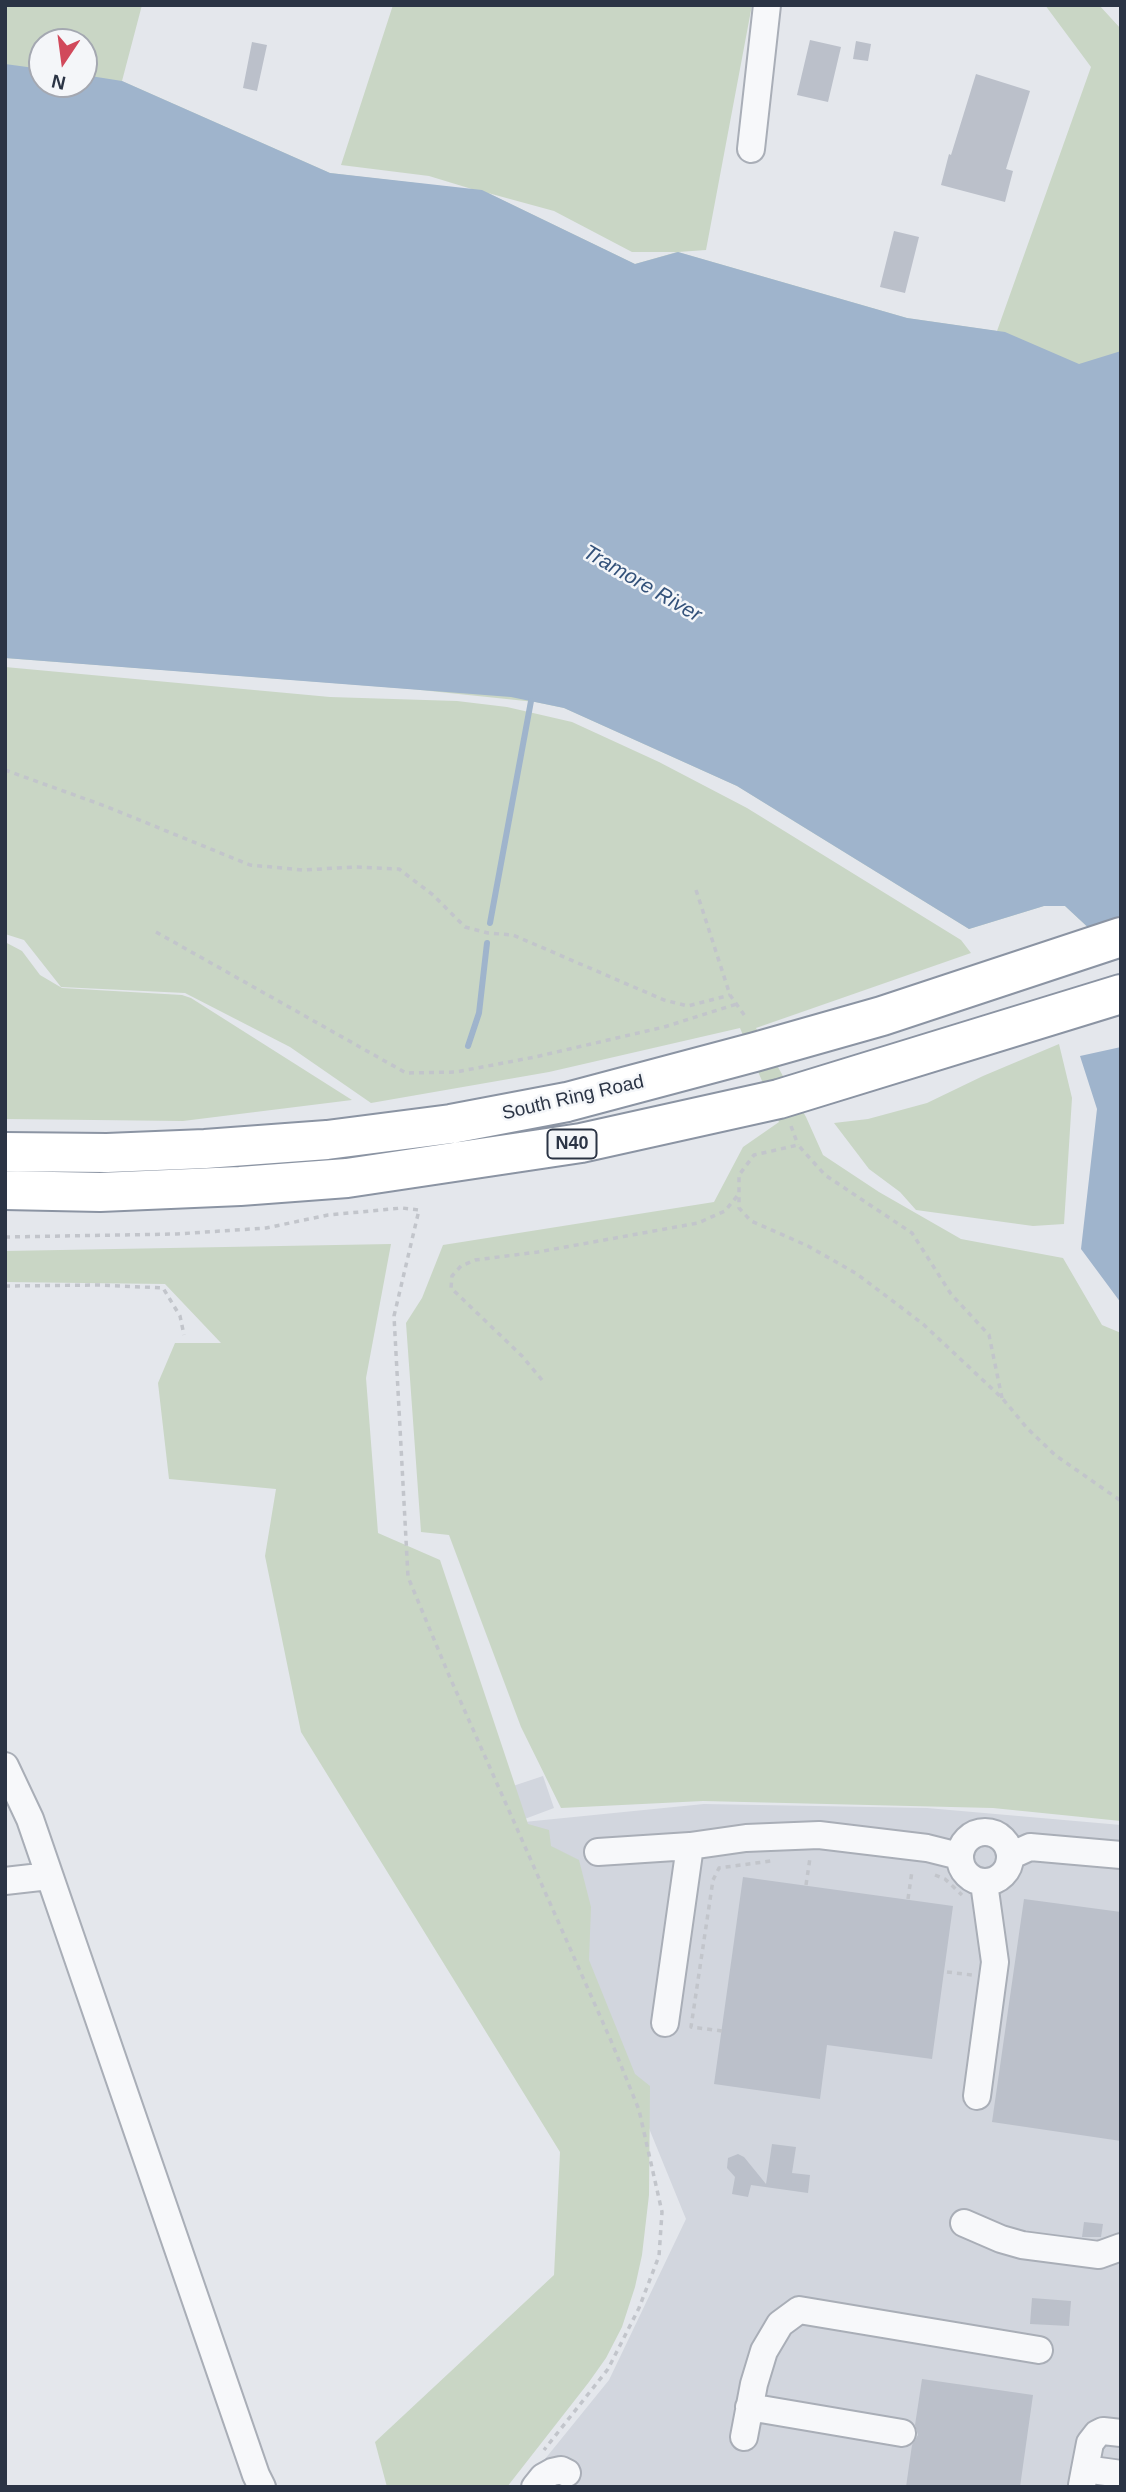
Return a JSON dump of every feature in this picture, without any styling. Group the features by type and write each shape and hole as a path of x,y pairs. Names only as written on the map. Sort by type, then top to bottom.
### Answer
{"highway":[{"name":"South Ring Road","path":"5,1152 107,1153 327,1140 452,1124 567,1102 882,1016 1109,940"},
{"name":"N40","path":"5,1191 125,1191 334,1179 581,1143 779,1098 1121,994"}],"street":[{"path":"751,149 767,5"},
{"path":"5,1766 30,1819 262,2487"},
{"path":"974,1889 1000,1878 1006,1872 1010,1856 1008,1848 997,1835 980,1833 966,1841 959,1856 974,1889 995,1962 977,2096"},
{"path":"598,1852 819,1835 927,1848 959,1856"},
{"path":"665,2023 690,1846"},
{"path":"1010,1856 1030,1847 1121,1855"},
{"path":"5,1881 49,1876"},
{"path":"964,2223 1021,2245 1100,2255 1121,2248"},
{"path":"744,2437 754,2384 764,2351 780,2323 799,2310 1039,2350"},
{"path":"749,2407 901,2433"},
{"path":"1121,2433 1103,2431 1097,2434 1090,2443 1084,2478 1121,2474"},
{"path":"535,2487 543,2477 552,2472 561,2470 567,2473"}],"path":[{"path":"5,770 105,806 250,865 303,870 355,867 399,869 433,895 465,927 513,935 664,1000 688,1006 730,995"},
{"path":"696,890 730,995 747,1019"},
{"path":"156,932 406,1073 456,1072 535,1057 664,1027 737,1004"},
{"path":"791,1126 799,1146 825,1175 912,1233 951,1294 989,1335 1002,1398"},
{"path":"799,1146 754,1155 739,1175 739,1208 751,1221 808,1245 858,1274 923,1324 1002,1398 1055,1455 1121,1501"},
{"path":"542,1380 522,1356 451,1288 452,1276 461,1266 475,1260 538,1252 698,1223 725,1211 739,1193"},
{"path":"5,1237 177,1234 253,1229 328,1215 402,1208 419,1210 394,1316 408,1577 447,1673 617,2054 639,2110 662,2213 659,2256 639,2308 608,2369 540,2455"},
{"path":"5,1286 139,1286 163,1289 180,1316 184,1335"},
{"path":"806,1885 807,1858 821,1858"},
{"path":"722,2031 691,2027 716,1870 782,1860"},
{"path":"908,1899 912,1871 918,1872"},
{"path":"931,1873 974,1889"},
{"path":"947,1972 980,1976"}],"shaded area":[{"path":"543,1776 554,1808 522,1820 510,1787"},
{"path":"704,1804 927,1808 1121,1825 1121,2487 527,2487 532,2475 609,2380 686,2219 524,1822"}],"green space":[{"path":"5,5 142,5 122,81 330,173 475,190 429,176 341,165 393,5 752,5 706,250 678,252 907,318 997,331 1091,67 1045,5 1099,5 1121,29 1121,958 1065,906 1044,906 969,929 737,786 564,708 535,702 411,689 5,658","holes":["488,193 554,211 632,252 677,252 635,264"]},
{"path":"5,667 330,697 457,701 507,707 572,722 659,762 747,808 961,940 971,953 756,1028 806,1117 823,1155 879,1192 961,1239 1063,1258 1102,1325 1121,1333 1121,1821 993,1808 703,1801 561,1808 521,1727 449,1535 421,1532 406,1323 422,1298 443,1245 714,1202 743,1147 779,1122 740,1028 549,1072 371,1103 290,1047 185,993 61,987 24,940 5,934"},
{"path":"5,942 22,951 40,975 62,988 182,995 191,998 352,1100 183,1121 5,1119"},
{"path":"1059,1044 1072,1098 1064,1224 1033,1226 916,1210 900,1192 869,1169 834,1123 868,1119 927,1103"},
{"path":"391,1244 366,1378 378,1533 440,1560 528,1824 549,1830 551,1846 579,1860 591,1907 589,1960 635,2074 650,2086 649,2195 642,2255 622,2327 606,2358 589,2382 507,2487 387,2487 375,2442 554,2275 560,2152 301,1732 265,1556 276,1489 169,1479 158,1383 175,1343 221,1343 165,1284 5,1282 5,1251"}],"water":[{"name":"Tramore River","path":"5,64 28,67 28,98 98,98 98,77 122,81 330,173 482,190 635,264 678,252 907,318 1005,332 1079,364 1121,351 1121,958 1065,906 1044,906 969,929 737,786 564,708 511,697 5,658"},
{"path":"1121,1047 1121,1303 1081,1249 1097,1109 1080,1056"}],"building":[{"path":"810,40 841,47 828,102 797,95"},
{"path":"856,41 871,44 868,61 853,59"},
{"path":"252,42 267,45 257,91 243,88"},
{"path":"976,74 1030,91 1006,169 1013,171 1005,202 941,185"},
{"path":"894,231 919,237 905,293 880,287"},
{"path":"743,1877 953,1906 932,2059 827,2045 820,2099 714,2084"},
{"path":"1024,1899 1121,1912 1121,2141 992,2122"},
{"path":"772,2144 796,2147 792,2173 810,2175 808,2193 751,2185 748,2197 732,2194 735,2177 727,2168 728,2158 738,2154 744,2157 766,2184"},
{"path":"1084,2222 1103,2224 1101,2237 1082,2237"},
{"path":"1032,2298 1071,2301 1069,2326 1030,2324"},
{"path":"922,2379 1033,2395 1020,2487 906,2487 912,2445 918,2435 915,2425"}],"waterway":[{"path":"490,923 531,701"},
{"path":"468,1046 479,1013 487,943"}]}
